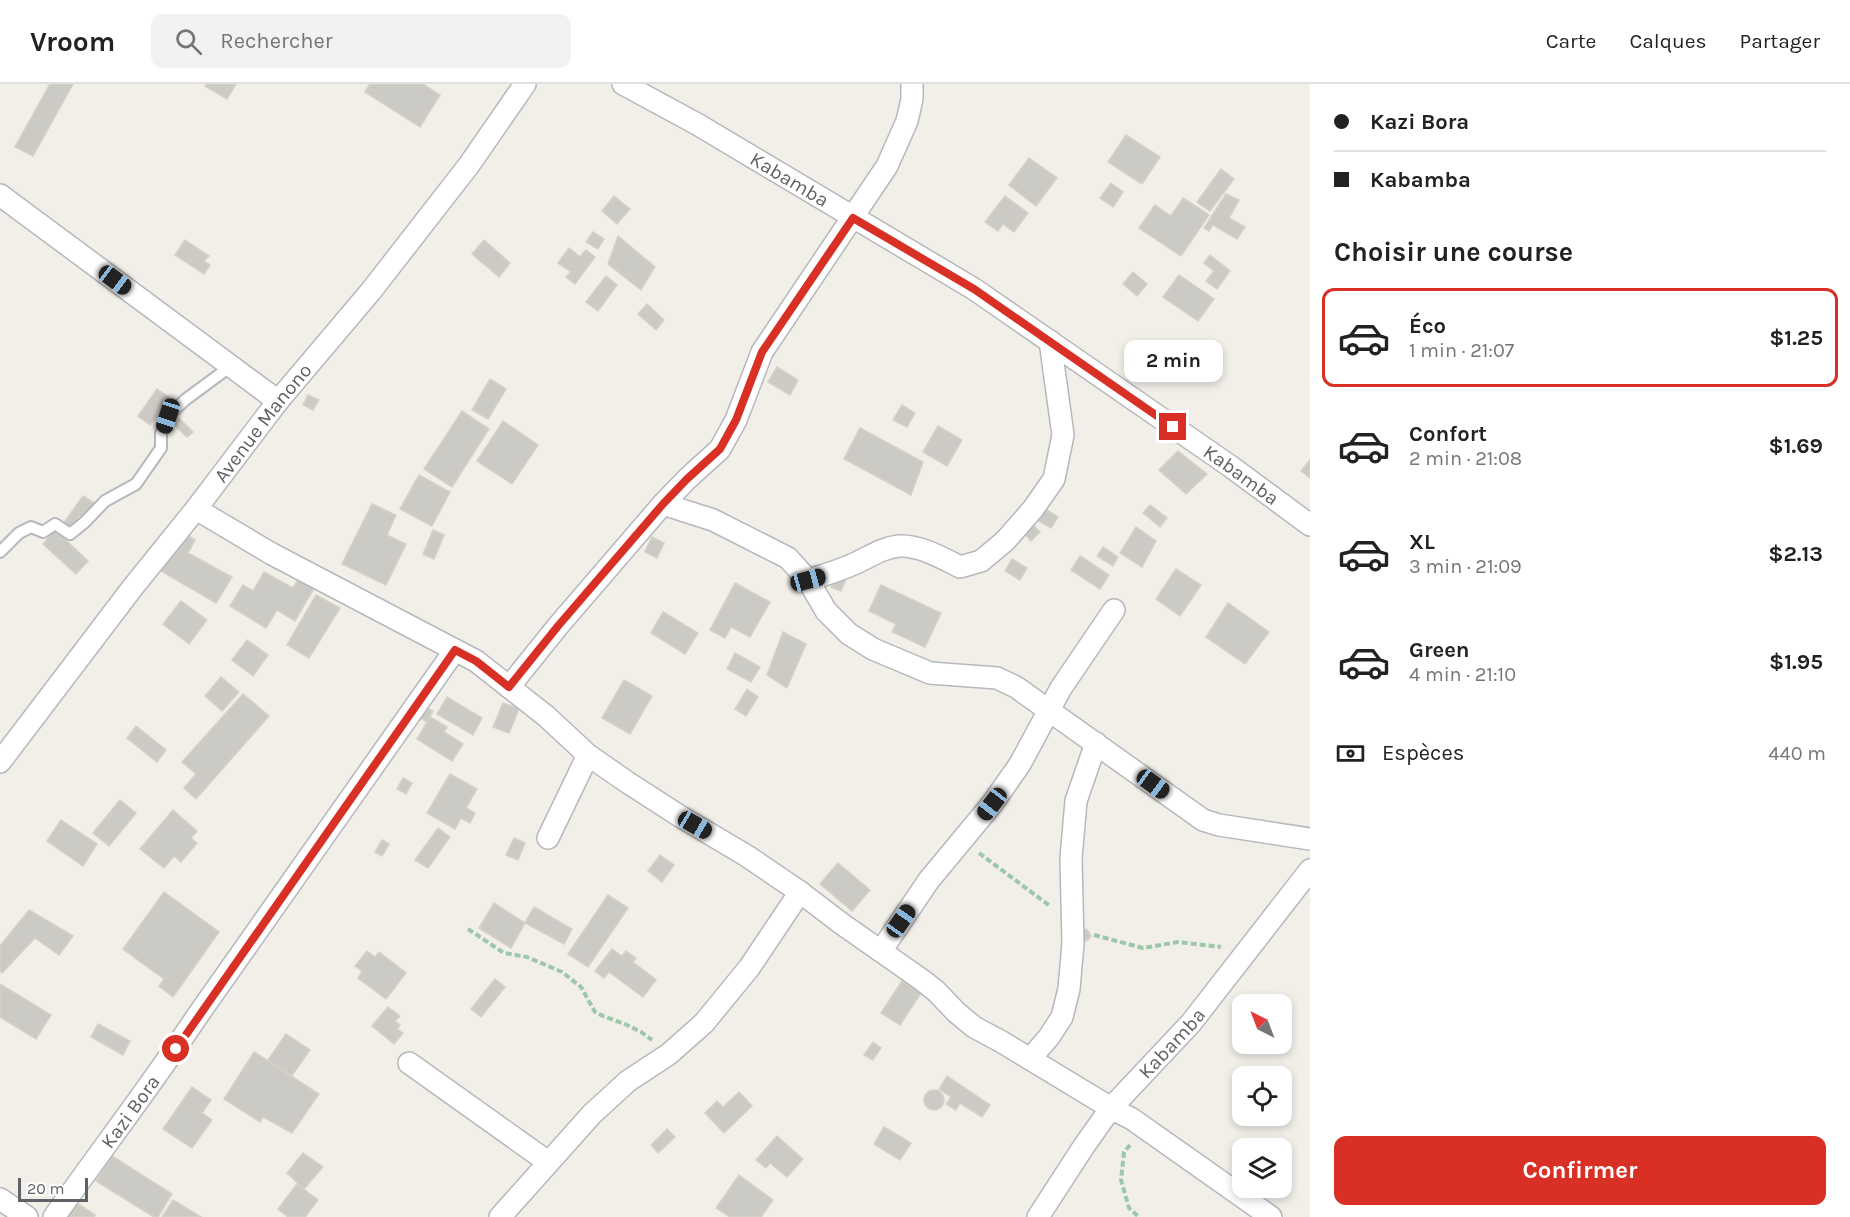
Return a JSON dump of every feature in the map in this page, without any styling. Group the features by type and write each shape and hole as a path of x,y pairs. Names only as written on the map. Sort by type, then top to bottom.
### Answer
{"street":[{"name":"Kabamba","path":"623,84 697,124 974,289 1050,340 1310,525"},
{"path":"509,687 663,504 720,449 736,420 762,352 887,165 907,121 912,99 912,84"},
{"name":"Avenue Manono","path":"0,762 278,401 371,291 469,165 520,86"},
{"path":"0,195 278,401"},
{"path":"808,580 850,566 879,550 901,546 928,552 960,567 981,561 1005,541 1033,509 1054,479 1063,435 1050,340"},
{"path":"663,504 713,520 788,558 808,580 826,612 849,634 873,649 930,673 997,678 1016,687 1203,820 1219,825 1310,839"},
{"path":"196,509 272,554 476,661 546,716 588,755 800,892 936,991 964,1020 1132,1119 1271,1217"},
{"path":"881,951 929,880 964,839 1020,764 1074,667 1114,610"},
{"name":"Kazi Bora","path":"54,1217 165,1066 198,1015 455,650"},
{"path":"1030,1059 1062,1017 1069,989 1073,943 1071,858 1076,801 1096,743"},
{"path":"548,838 588,755"},
{"name":"Kabamba","path":"1038,1217 1111,1108 1191,1023 1310,870"},
{"path":"500,1217 592,1114 628,1081 669,1054 704,1023 727,997 800,892"},
{"path":"410,1063 548,1162"},
{"path":"0,1198 27,1217"}],"lane":[{"path":"0,552 19,533 31,527 43,532 55,524 70,534 105,501 136,484 161,448 162,434 168,416 185,400 231,366"}],"path":[{"path":"964,839 1072,923 1089,933 1143,948 1178,942 1249,951"},
{"path":"468,929 504,953 527,957 562,972 581,987 595,1012 641,1032 669,1054"},
{"path":"1139,1217 1129,1208 1121,1180 1124,1152 1146,1129"}],"building":[{"path":"50,84 73,84 33,156 15,147"},
{"path":"206,84 236,84 227,99 205,86"},
{"path":"370,84 423,84 440,95 420,127 365,92"},
{"path":"1126,135 1160,157 1142,184 1108,162"},
{"path":"1029,158 1057,178 1036,206 1009,185"},
{"path":"1221,169 1234,179 1210,211 1197,202"},
{"path":"1111,183 1123,192 1113,207 1100,198"},
{"path":"1226,194 1239,200 1229,218 1245,227 1237,239 1213,225 1209,231 1204,228"},
{"path":"614,196 630,209 617,224 602,211"},
{"path":"1005,196 1028,213 1014,232 1003,224 998,231 985,222"},
{"path":"1183,198 1209,215 1181,256 1139,228 1155,205 1171,216"},
{"path":"593,232 604,239 598,249 586,242"},
{"path":"618,236 655,267 641,290 608,264"},
{"path":"185,240 209,256 204,261 210,265 204,274 175,255"},
{"path":"484,240 510,263 499,277 472,254"},
{"path":"569,248 580,257 586,250 595,257 575,284 566,277 571,272 558,263"},
{"path":"1210,255 1230,271 1217,289 1206,281 1214,271 1204,263"},
{"path":"1133,272 1147,284 1137,296 1123,284"},
{"path":"1179,275 1214,299 1198,321 1163,297"},
{"path":"606,276 617,285 598,311 586,302"},
{"path":"647,304 664,320 656,330 638,314"},
{"path":"777,367 798,380 790,395 768,382"},
{"path":"490,379 506,389 488,419 472,410"},
{"path":"157,389 170,398 150,425 138,416"},
{"path":"308,395 319,400 313,410 303,405"},
{"path":"902,405 915,413 907,427 893,420"},
{"path":"462,411 489,429 452,487 424,469"},
{"path":"178,417 193,432 187,437 172,423"},
{"path":"503,421 538,445 512,484 477,461"},
{"path":"938,426 962,440 947,466 923,452"},
{"path":"860,428 923,462 911,495 844,459"},
{"path":"1178,451 1207,474 1186,494 1159,470"},
{"path":"1310,460 1310,478 1301,471"},
{"path":"419,475 450,492 432,526 400,509"},
{"path":"83,496 94,503 83,518 79,516 70,529 63,524"},
{"path":"372,504 396,515 387,535 406,544 386,585 342,564"},
{"path":"1039,505 1058,517 1051,528 1032,517"},
{"path":"1150,505 1167,518 1160,527 1143,513"},
{"path":"1029,521 1040,532 1031,541 1020,529"},
{"path":"1136,527 1156,541 1142,567 1120,553"},
{"path":"55,530 88,561 76,574 43,544"},
{"path":"433,530 444,535 434,559 423,554"},
{"path":"184,533 195,540 188,553 232,577 216,603 161,571"},
{"path":"652,537 664,543 657,558 645,552"},
{"path":"1103,547 1118,557 1113,566 1097,556"},
{"path":"1080,556 1109,575 1100,589 1071,570"},
{"path":"1012,559 1027,568 1020,580 1005,571"},
{"path":"1176,569 1201,585 1180,616 1156,599"},
{"path":"264,572 293,588 300,576 316,585 295,621 277,610 266,628 230,606 243,585 253,591"},
{"path":"836,575 846,579 841,591 831,587"},
{"path":"735,583 770,602 750,637 731,627 725,638 710,630"},
{"path":"881,585 941,613 925,647 892,632 896,624 869,611"},
{"path":"316,595 340,608 309,658 287,645"},
{"path":"181,601 207,620 189,644 163,624"},
{"path":"1228,603 1269,632 1245,664 1206,637"},
{"path":"663,612 698,633 685,654 651,633"},
{"path":"783,632 806,644 787,688 767,675"},
{"path":"247,640 268,655 253,676 232,660"},
{"path":"735,653 760,667 751,682 727,669"},
{"path":"221,677 239,692 222,711 205,696"},
{"path":"624,680 652,696 630,734 602,718"},
{"path":"747,689 758,697 746,716 735,709"},
{"path":"243,694 269,716 196,799 184,788 196,774 182,762"},
{"path":"447,697 482,718 473,735 437,714"},
{"path":"503,703 519,709 509,733 493,727"},
{"path":"419,704 433,711 427,722 413,714"},
{"path":"430,717 447,727 444,732 463,744 452,761 417,739"},
{"path":"136,726 166,750 157,762 127,738"},
{"path":"450,774 477,789 466,808 475,813 470,823 461,818 455,829 427,813"},
{"path":"403,778 412,783 406,794 397,789"},
{"path":"120,800 136,813 109,846 93,833"},
{"path":"173,810 197,831 191,838 197,843 181,862 174,856 164,868 140,849"},
{"path":"61,820 97,844 83,866 47,841"},
{"path":"438,828 450,837 428,868 415,860"},
{"path":"514,838 525,843 518,860 506,855"},
{"path":"382,840 389,844 382,856 375,852"},
{"path":"660,855 674,865 662,882 648,871"},
{"path":"838,863 870,890 852,911 820,884"},
{"path":"164,892 219,932 173,997 159,986 164,979 123,949"},
{"path":"608,895 628,908 588,967 568,954"},
{"path":"494,903 525,923 511,948 479,928"},
{"path":"534,907 572,929 564,944 525,923"},
{"path":"29,910 73,936 59,955 35,938 2,973 0,946"},
{"path":"1086,929 1091,936 1088,940 1082,941 1082,930"},
{"path":"612,949 622,956 626,951 636,958 633,962 656,980 643,997 609,972 604,978 595,971"},
{"path":"367,951 375,957 379,952 406,973 386,999 358,978 362,971 355,966"},
{"path":"495,979 505,987 481,1017 471,1009"},
{"path":"902,981 921,993 900,1025 881,1013"},
{"path":"0,984 51,1015 36,1039 0,1017"},
{"path":"388,1007 400,1016 395,1021 400,1025 397,1029 403,1033 394,1044 372,1026"},
{"path":"98,1024 130,1041 123,1055 91,1037"},
{"path":"286,1034 310,1050 291,1077 268,1060"},
{"path":"873,1042 881,1048 873,1060 864,1055"},
{"path":"254,1052 319,1094 292,1133 263,1117 260,1122 224,1099"},
{"path":"947,1076 990,1105 982,1117 960,1103 956,1110 946,1104 951,1097 939,1089"},
{"path":"192,1087 211,1100 202,1113 212,1120 192,1148 163,1129"},
{"path":"930,1090 938,1090 944,1096 944,1104 938,1110 930,1110 924,1104 924,1096"},
{"path":"739,1092 752,1106 724,1133 705,1113 717,1101 723,1107"},
{"path":"884,1127 911,1143 900,1160 874,1144"},
{"path":"667,1129 675,1137 658,1153 651,1145"},
{"path":"777,1136 803,1159 787,1177 770,1163 766,1168 756,1160"},
{"path":"303,1153 323,1167 304,1189 287,1173"},
{"path":"112,1156 172,1194 158,1217 154,1217 96,1181"},
{"path":"739,1175 773,1200 761,1217 730,1217 716,1208"},
{"path":"297,1184 318,1200 305,1217 288,1217 278,1209"},
{"path":"69,1198 95,1215 94,1217 65,1217"},
{"path":"173,1200 201,1217 162,1217"}],"route":[{"path":"176,1049 455,650 476,661 509,687 663,504 720,449 736,420 762,352 853,218 974,289 1173,427"}]}
